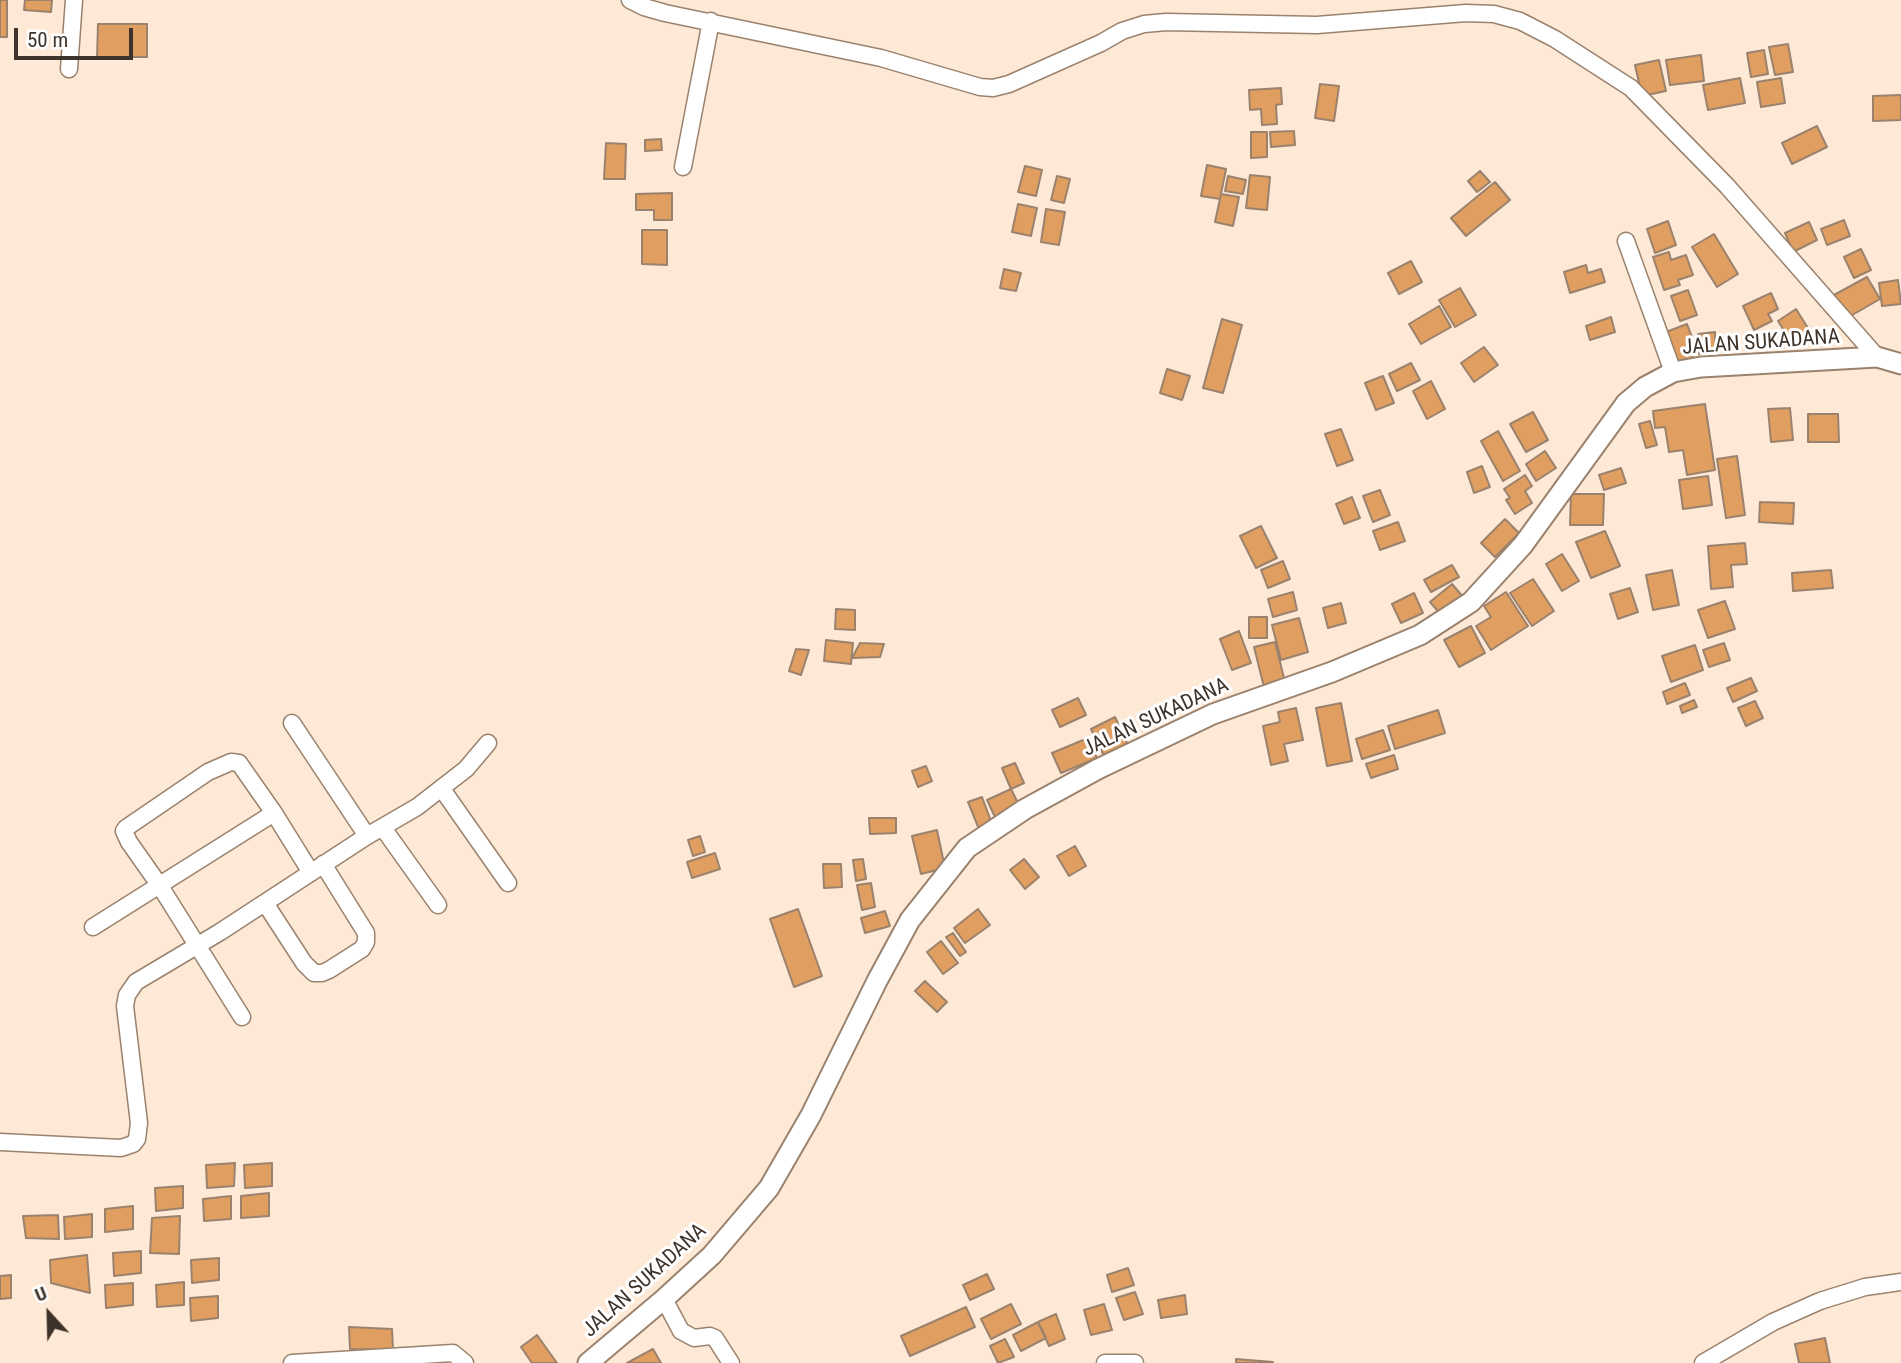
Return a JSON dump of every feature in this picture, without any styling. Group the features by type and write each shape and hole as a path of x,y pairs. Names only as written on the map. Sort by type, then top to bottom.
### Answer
{"main road":[{"name":"JALAN SUKADANA","path":"588,1363 664,1300 712,1255 769,1188 811,1115 910,920 967,848 1025,809 1098,769 1213,713 1332,671 1420,635 1471,602 1523,545 1626,404 1645,387 1673,372 1701,367 1877,357 1901,364"}],"street":[{"path":"69,69 74,0"},
{"path":"629,0 665,13 881,58 972,85 993,88 1009,84 1122,31 1144,24 1166,22 1317,25 1494,13 1520,21 1555,39 1631,88 1727,186 1877,357"},
{"path":"683,167 711,21"},
{"path":"1626,241 1673,372"},
{"path":"292,723 367,836"},
{"path":"0,1142 121,1148 133,1144 137,1139 138,1123 125,1006 127,995 136,982 442,789 466,769 488,743"},
{"path":"242,1017 160,886 128,842 124,831 208,772 231,762 239,763 366,933 366,942 362,949 329,970 314,973 304,963 265,903"},
{"path":"442,789 508,883"},
{"path":"93,927 274,813"},
{"path":"383,828 438,905"},
{"path":"1703,1363 1773,1322 1819,1301 1865,1287 1901,1282"},
{"path":"664,1300 681,1331 694,1338 715,1338 731,1363"},
{"path":"292,1363 453,1353 465,1363"},
{"path":"1105,1363 1135,1363"}],"building":[{"path":"0,0 7,0 7,37 0,37"},
{"path":"25,0 52,0 51,12 24,10"},
{"path":"98,24 147,24 147,57 97,57"},
{"path":"1788,44 1793,72 1775,75 1769,47"},
{"path":"1764,50 1768,74 1751,77 1747,53"},
{"path":"1701,55 1704,81 1670,85 1666,60"},
{"path":"1659,60 1666,91 1642,96 1635,65"},
{"path":"1740,78 1745,103 1708,110 1703,85"},
{"path":"1781,78 1785,103 1761,107 1757,82"},
{"path":"1320,84 1339,86 1334,121 1315,118"},
{"path":"1281,88 1282,104 1276,105 1277,124 1262,125 1261,109 1250,110 1249,90"},
{"path":"1901,95 1901,120 1873,121 1873,96"},
{"path":"1817,126 1827,147 1792,164 1782,143"},
{"path":"1294,131 1295,145 1271,147 1270,132"},
{"path":"1251,132 1267,132 1267,157 1251,158"},
{"path":"661,139 662,150 645,151 645,140"},
{"path":"606,143 626,144 625,179 604,179"},
{"path":"1207,165 1226,169 1220,199 1201,196"},
{"path":"1025,166 1042,170 1036,196 1018,192"},
{"path":"1480,171 1490,182 1477,192 1468,181"},
{"path":"1250,175 1270,177 1267,210 1246,208"},
{"path":"1057,176 1070,179 1064,203 1051,200"},
{"path":"1228,176 1246,180 1243,194 1225,191"},
{"path":"1495,182 1510,200 1466,236 1451,218"},
{"path":"672,193 672,220 654,220 654,210 636,210 636,194"},
{"path":"1221,194 1239,197 1233,226 1215,222"},
{"path":"1018,204 1037,208 1031,236 1012,232"},
{"path":"1046,209 1065,212 1059,245 1041,242"},
{"path":"1844,220 1850,236 1827,245 1821,229"},
{"path":"1668,221 1676,245 1655,253 1647,229"},
{"path":"1809,222 1817,240 1793,252 1785,233"},
{"path":"642,230 667,230 667,265 642,264"},
{"path":"1714,234 1738,274 1717,287 1692,247"},
{"path":"1861,249 1871,270 1854,278 1844,257"},
{"path":"1669,252 1671,260 1686,255 1693,275 1678,280 1680,285 1664,290 1653,257"},
{"path":"1411,261 1422,282 1399,294 1388,273"},
{"path":"1586,265 1588,273 1601,269 1605,282 1570,293 1564,272"},
{"path":"1004,269 1021,273 1016,291 1000,288"},
{"path":"1867,277 1880,299 1847,318 1834,295"},
{"path":"1898,280 1901,304 1882,306 1879,283"},
{"path":"1460,288 1476,315 1455,327 1439,300"},
{"path":"1688,290 1697,315 1680,321 1671,296"},
{"path":"1771,293 1778,309 1768,314 1772,321 1754,330 1743,306"},
{"path":"1439,306 1451,327 1421,344 1409,324"},
{"path":"1796,309 1813,336 1795,348 1778,321"},
{"path":"1611,317 1615,332 1590,340 1586,326"},
{"path":"1222,319 1242,325 1223,393 1203,388"},
{"path":"1687,324 1692,337 1686,339 1694,360 1679,365 1666,332"},
{"path":"1715,332 1716,352 1699,354 1698,334"},
{"path":"1484,347 1498,365 1474,382 1461,363"},
{"path":"1411,363 1420,380 1397,391 1389,374"},
{"path":"1167,369 1190,376 1182,400 1160,393"},
{"path":"1383,376 1394,403 1376,410 1365,383"},
{"path":"1431,381 1445,409 1427,419 1413,391"},
{"path":"1705,404 1715,470 1687,475 1683,450 1669,452 1665,427 1655,428 1653,411"},
{"path":"1790,408 1793,440 1771,442 1768,409"},
{"path":"1533,412 1548,440 1526,452 1510,424"},
{"path":"1808,414 1838,414 1839,442 1808,442"},
{"path":"1650,421 1657,445 1646,448 1639,424"},
{"path":"1341,429 1353,460 1337,466 1325,434"},
{"path":"1498,431 1520,471 1503,481 1481,441"},
{"path":"1545,451 1556,468 1536,481 1526,464"},
{"path":"1737,456 1745,515 1726,518 1717,459"},
{"path":"1482,466 1490,487 1474,493 1467,472"},
{"path":"1621,468 1626,483 1604,490 1599,475"},
{"path":"1525,475 1532,486 1525,491 1532,503 1515,514 1506,500 1510,498 1504,489"},
{"path":"1708,476 1712,505 1683,509 1679,480"},
{"path":"1380,490 1390,515 1373,522 1363,496"},
{"path":"1571,494 1604,494 1603,525 1570,525"},
{"path":"1352,497 1360,518 1344,524 1336,504"},
{"path":"1760,502 1794,503 1793,524 1759,522"},
{"path":"1505,519 1519,533 1495,557 1481,543"},
{"path":"1398,522 1405,541 1380,550 1373,531"},
{"path":"1261,526 1277,558 1256,568 1240,536"},
{"path":"1605,531 1620,566 1591,578 1576,542"},
{"path":"1745,543 1747,564 1731,565 1733,587 1711,589 1708,546"},
{"path":"1562,554 1579,581 1562,591 1546,564"},
{"path":"1283,561 1290,579 1268,588 1261,570"},
{"path":"1452,565 1459,577 1431,592 1424,580"},
{"path":"1672,570 1679,605 1653,610 1646,575"},
{"path":"1831,570 1833,588 1793,591 1792,573"},
{"path":"1533,579 1554,611 1532,626 1510,593"},
{"path":"1452,584 1464,598 1442,616 1430,602"},
{"path":"1630,588 1638,612 1618,619 1610,594"},
{"path":"1293,592 1297,610 1273,617 1268,599"},
{"path":"1506,592 1528,626 1491,650 1476,626 1491,617 1484,606"},
{"path":"1414,593 1423,613 1401,623 1392,604"},
{"path":"1725,601 1735,629 1708,638 1698,610"},
{"path":"1341,603 1346,623 1328,628 1323,608"},
{"path":"836,609 855,610 855,630 835,629"},
{"path":"1249,617 1267,617 1267,638 1249,638"},
{"path":"1299,618 1308,652 1281,660 1272,625"},
{"path":"1471,626 1485,653 1459,667 1444,640"},
{"path":"1239,631 1251,663 1232,670 1220,639"},
{"path":"826,640 853,643 851,664 824,661"},
{"path":"1275,642 1286,686 1265,691 1254,647"},
{"path":"860,643 884,644 880,657 852,658"},
{"path":"1724,643 1730,660 1709,667 1703,650"},
{"path":"1695,645 1703,670 1671,682 1662,656"},
{"path":"796,649 809,650 801,675 789,671"},
{"path":"1751,678 1757,691 1733,702 1727,688"},
{"path":"1685,683 1690,695 1667,704 1663,692"},
{"path":"1078,698 1086,715 1060,727 1052,710"},
{"path":"1694,700 1697,707 1682,713 1680,706"},
{"path":"1755,701 1763,718 1746,726 1738,708"},
{"path":"1341,703 1352,761 1327,766 1316,708"},
{"path":"1296,708 1303,740 1284,744 1288,761 1271,765 1263,726 1280,722 1278,712"},
{"path":"1438,710 1445,733 1395,749 1388,726"},
{"path":"1115,717 1128,745 1104,756 1091,729"},
{"path":"1383,730 1390,750 1362,759 1356,739"},
{"path":"1088,738 1097,758 1061,773 1052,753"},
{"path":"1394,755 1398,769 1371,778 1366,764"},
{"path":"1015,763 1024,783 1011,789 1002,768"},
{"path":"926,766 932,781 918,787 912,771"},
{"path":"1011,789 1019,805 995,817 987,800"},
{"path":"982,797 992,824 979,829 968,802"},
{"path":"869,818 896,818 896,833 870,834"},
{"path":"937,830 945,868 921,874 912,836"},
{"path":"700,836 705,852 693,856 688,840"},
{"path":"1075,846 1086,866 1069,876 1057,856"},
{"path":"715,853 720,869 692,878 687,862"},
{"path":"863,859 866,879 856,881 853,860"},
{"path":"1024,859 1039,877 1025,889 1010,870"},
{"path":"823,864 841,864 842,887 824,888"},
{"path":"871,883 875,907 862,910 857,885"},
{"path":"798,909 822,976 794,987 770,919"},
{"path":"978,909 990,925 965,943 954,928"},
{"path":"885,911 890,926 865,933 861,918"},
{"path":"953,933 966,952 960,956 946,937"},
{"path":"941,941 958,963 943,974 927,952"},
{"path":"925,981 947,1002 937,1012 915,991"},
{"path":"235,1163 234,1186 207,1188 206,1165"},
{"path":"272,1163 272,1186 245,1188 244,1165"},
{"path":"183,1186 183,1208 156,1211 155,1188"},
{"path":"269,1193 269,1216 241,1218 241,1196"},
{"path":"231,1196 231,1219 204,1221 203,1199"},
{"path":"133,1206 133,1229 105,1232 105,1209"},
{"path":"92,1214 92,1237 65,1239 64,1217"},
{"path":"58,1215 59,1239 26,1238 23,1216"},
{"path":"180,1216 179,1254 150,1253 152,1218"},
{"path":"141,1251 141,1273 114,1276 113,1253"},
{"path":"87,1255 90,1293 51,1283 50,1260"},
{"path":"219,1258 219,1280 192,1283 191,1260"},
{"path":"1128,1268 1134,1285 1112,1292 1107,1275"},
{"path":"987,1274 994,1289 970,1300 963,1285"},
{"path":"11,1275 11,1298 0,1299 0,1276"},
{"path":"184,1282 184,1305 157,1307 156,1285"},
{"path":"133,1283 133,1305 106,1308 105,1285"},
{"path":"1135,1292 1143,1314 1124,1320 1116,1298"},
{"path":"1185,1295 1187,1314 1161,1318 1158,1300"},
{"path":"218,1296 218,1318 191,1321 190,1298"},
{"path":"1011,1304 1021,1324 991,1339 981,1319"},
{"path":"1104,1304 1112,1330 1091,1335 1084,1310"},
{"path":"966,1307 975,1327 910,1356 901,1336"},
{"path":"1056,1314 1065,1339 1049,1346 1038,1322"},
{"path":"1038,1322 1046,1338 1021,1351 1013,1335"},
{"path":"349,1327 392,1329 393,1350 350,1349"},
{"path":"537,1335 557,1363 532,1363 521,1347"},
{"path":"1825,1338 1830,1363 1799,1363 1795,1344"},
{"path":"1005,1339 1014,1357 998,1363 990,1346"},
{"path":"653,1349 661,1363 627,1363"},
{"path":"1236,1359 1273,1362 1236,1363"}]}
